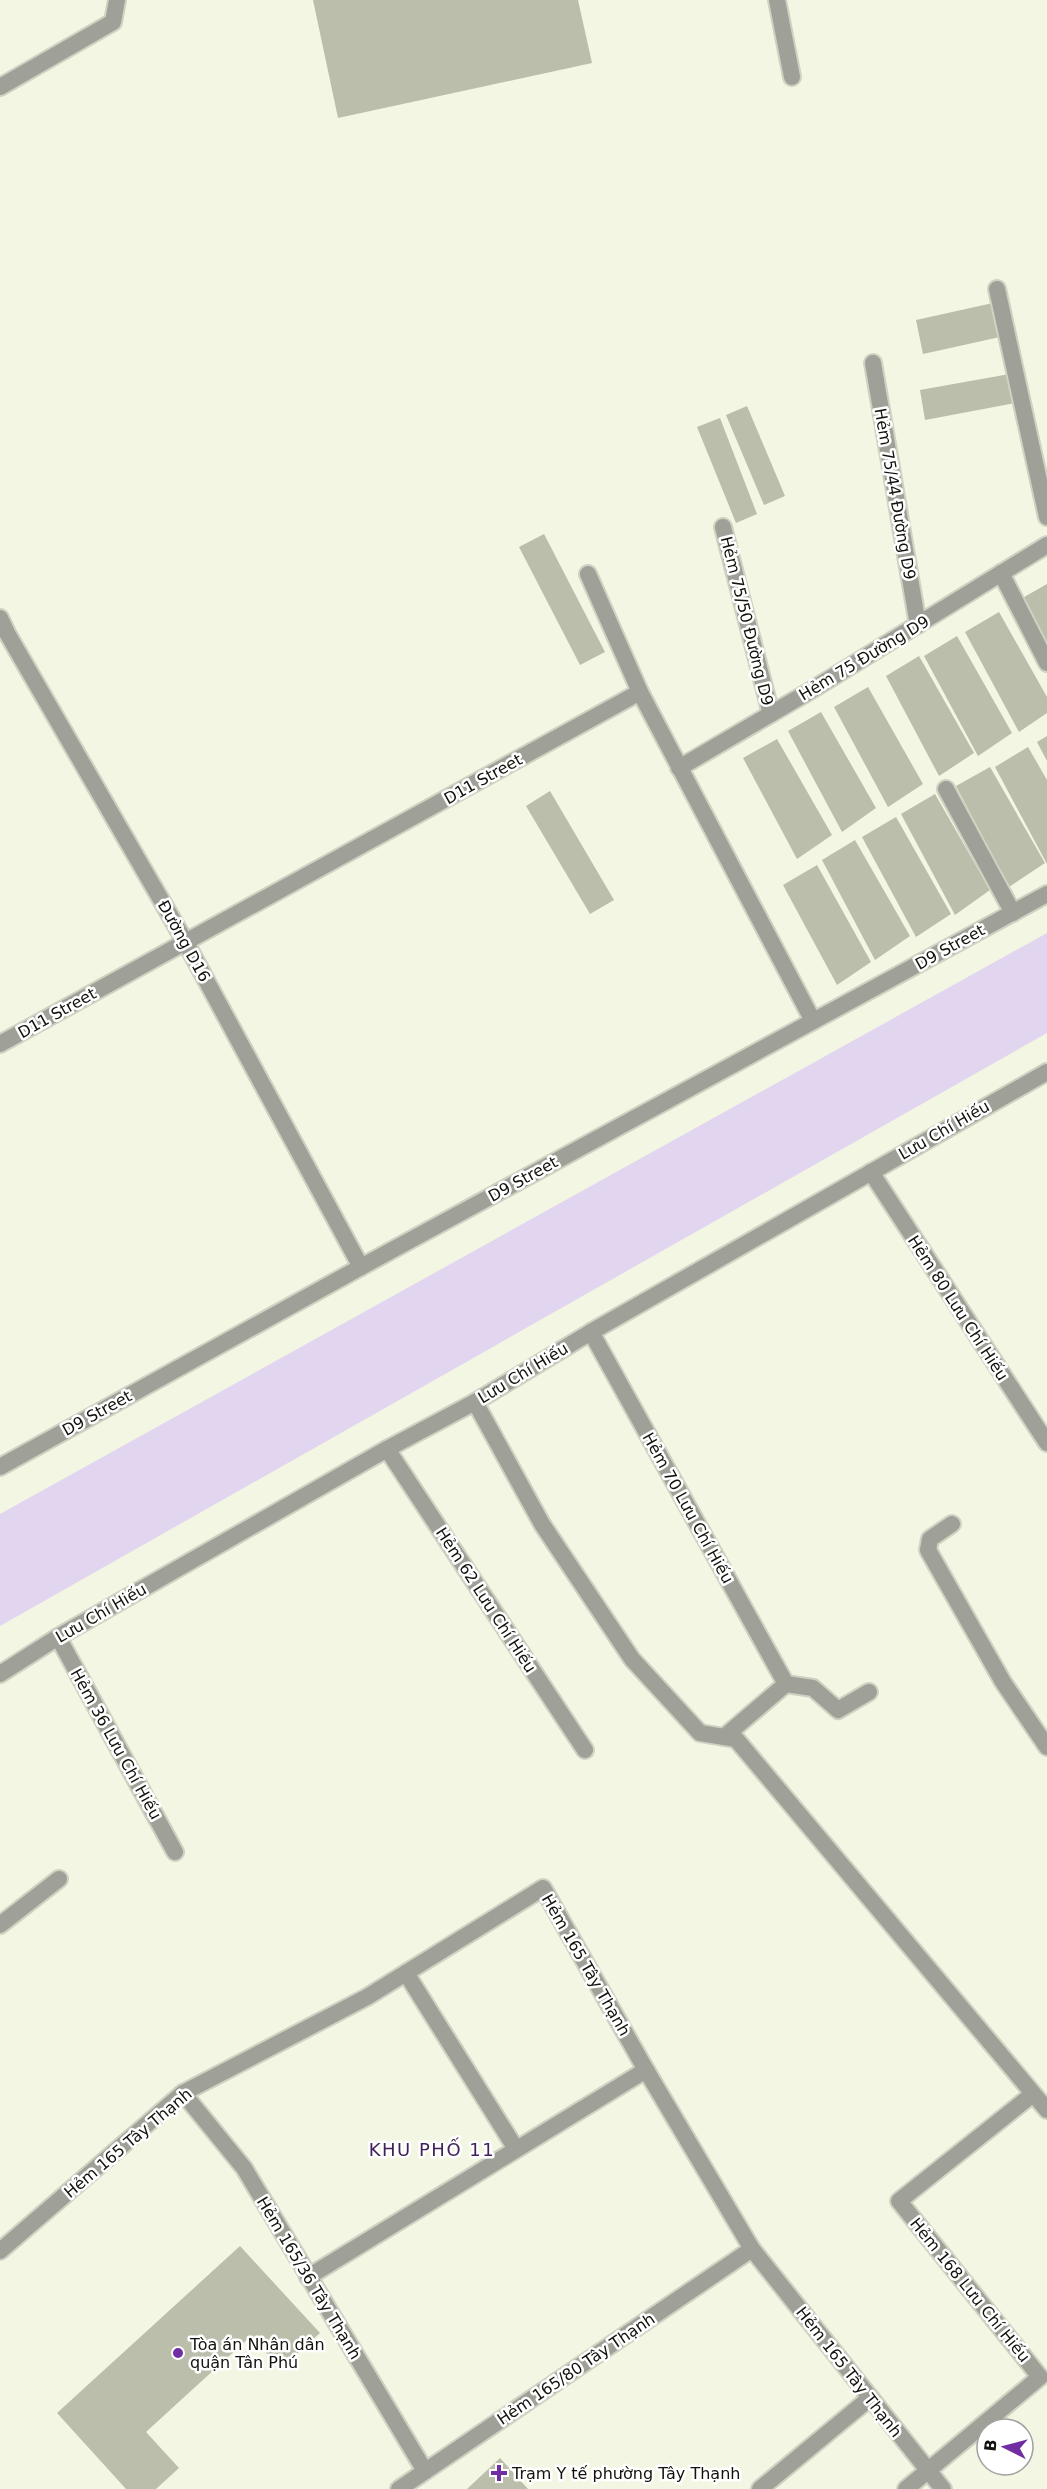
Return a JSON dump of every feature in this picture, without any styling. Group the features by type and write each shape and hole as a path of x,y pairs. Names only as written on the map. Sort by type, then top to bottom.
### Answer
{"street":[{"path":"0,87 113,22 117,0"},
{"path":"777,0 792,77"},
{"path":"997,289 1047,517"},
{"name":"Hẻm 75/44 Đường D9","path":"873,363 918,625"},
{"name":"Hẻm 75/50 Đường D9","path":"723,528 771,714"},
{"name":"Hẻm 75 Đường D9","path":"679,768 1047,545"},
{"path":"1001,573 1047,663"},
{"path":"588,574 640,692 813,1021"},
{"name":"Đường D16","path":"2,629 186,943 361,1267"},
{"name":"D11 Street","path":"0,1044 640,692"},
{"path":"946,789 1013,913"},
{"name":"D9 Street","path":"0,1467 361,1267 1047,894"},
{"name":"Lưu Chí Hiếu","path":"0,1674 57,1637 387,1449 475,1402 591,1332 1047,1072"},
{"name":"Hẻm 80 Lưu Chí Hiếu","path":"871,1172 1047,1443"},
{"name":"Hẻm 70 Lưu Chí Hiếu","path":"591,1332 786,1684"},
{"path":"475,1402 542,1524 632,1659 700,1733 736,1739 1047,2110"},
{"name":"Hẻm 62 Lưu Chí Hiếu","path":"387,1449 585,1750"},
{"path":"952,1524 930,1539 928,1550 1004,1682 1047,1747"},
{"name":"Hẻm 36 Lưu Chí Hiếu","path":"57,1637 175,1852"},
{"path":"724,1737 786,1684 813,1688 838,1710 869,1692"},
{"path":"0,1925 59,1879"},
{"name":"Hẻm 165 Tây Thạnh","path":"0,2251 183,2093 367,1997 543,1888 646,2070 752,2248 927,2471 944,2489"},
{"path":"406,1972 516,2149"},
{"path":"308,2277 646,2070"},
{"name":"Hẻm 165/36 Tây Thạnh","path":"183,2093 244,2168 425,2471"},
{"name":"Hẻm 168 Lưu Chí Hiếu","path":"906,2489 1040,2377 899,2201 1033,2094"},
{"name":"Hẻm 165/80 Tây Thạnh","path":"399,2489 752,2248"},
{"path":"760,2489 870,2398"}],"shaded area":[{"path":"1047,933 1047,1033 0,1626 0,1514"}],"building":[{"path":"313,0 578,0 592,63 338,118"},
{"path":"1002,301 1009,335 923,354 916,320"},
{"path":"1015,373 1021,402 925,420 920,390"},
{"path":"747,406 785,496 764,505 726,415"},
{"path":"720,418 757,514 736,523 697,427"},
{"path":"544,534 605,652 580,665 519,547"},
{"path":"1047,584 1047,651 1019,600"},
{"path":"999,612 1047,697 1047,713 1019,732 965,632"},
{"path":"957,636 1012,733 978,756 924,656"},
{"path":"919,656 974,753 939,776 886,676"},
{"path":"868,687 923,784 888,807 834,707"},
{"path":"821,712 876,808 842,832 788,731"},
{"path":"1047,736 1047,761 1037,742"},
{"path":"777,739 832,835 797,859 743,758"},
{"path":"1028,747 1047,780 1047,864 995,767"},
{"path":"990,767 1045,863 1009,887 956,786"},
{"path":"550,791 614,900 590,914 526,806"},
{"path":"935,794 990,890 955,915 901,814"},
{"path":"896,817 951,914 916,937 862,837"},
{"path":"855,840 910,936 875,960 822,860"},
{"path":"817,865 871,962 837,985 783,885"},
{"name":"Tòa án Nhân dân quận Tân Phú","path":"240,2246 320,2333 281,2369 251,2336 146,2432 179,2468 156,2489 126,2489 57,2413"},
{"name":"Trạm Y tế phường Tây Thạnh","path":"500,2458 528,2489 467,2489"}],"place":[{"name":"Tòa án Nhân dân quận Tân Phú","path":"178,2353"},
{"name":"Trạm Y tế phường Tây Thạnh","path":"499,2473"}],"district":[{"name":"KHU PHỐ 11","path":"432,2149"}]}
